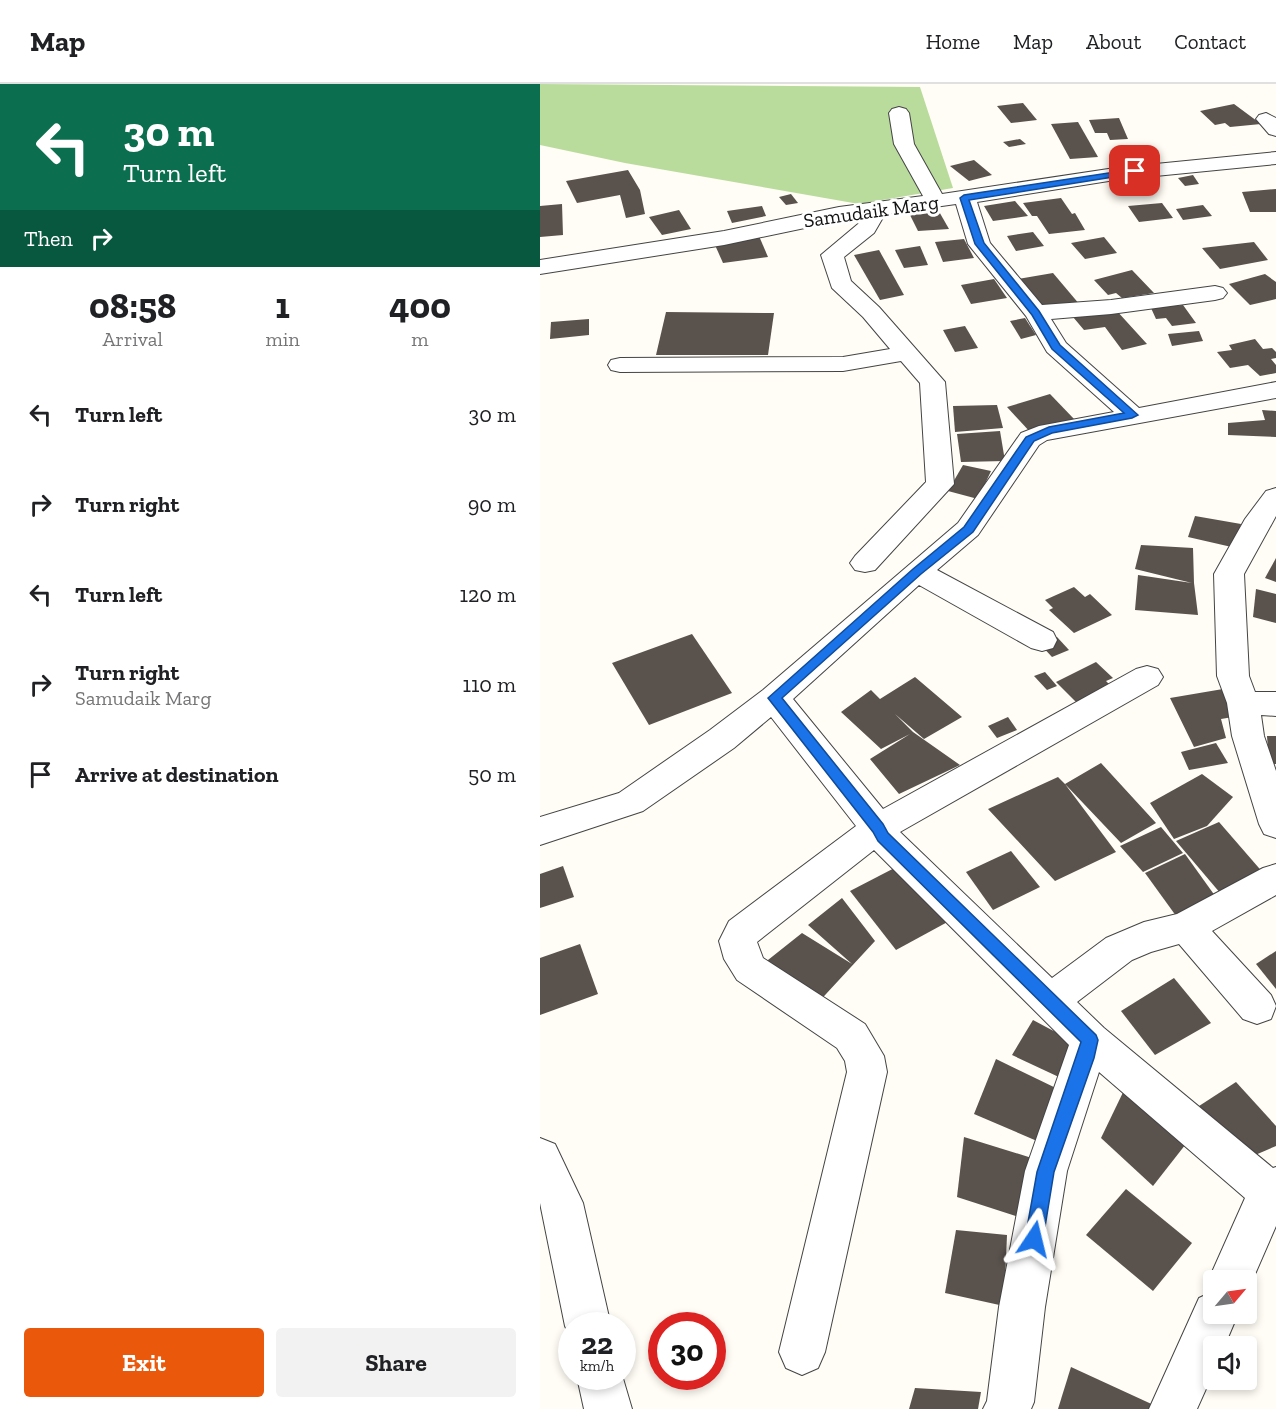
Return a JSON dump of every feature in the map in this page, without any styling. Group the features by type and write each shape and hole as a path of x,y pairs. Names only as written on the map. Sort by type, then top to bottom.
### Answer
{"street":[{"path":"899,113 904,144 936,201"},
{"name":"Samudaik Marg","path":"540,267 723,238 839,213 964,198 1115,174 1276,158"},
{"path":"964,198 979,244 1036,314 1056,346 1132,415"},
{"path":"865,563 940,484 932,382 871,312 840,283 832,255 866,228 878,208"},
{"path":"1036,314 1111,307 1215,292"},
{"path":"620,365 843,364 906,353"},
{"path":"540,831 631,802 722,739 774,698 968,530 1030,439 1049,431 1276,390"},
{"path":"1276,497 1255,525 1229,574 1233,676 1243,702 1248,736 1276,824"},
{"path":"917,572 1042,640"},
{"path":"802,1352 867,1072 864,1056 851,1036 750,969 743,959 738,941 742,932 878,828 1147,677"},
{"path":"774,698 883,837 1090,1040 1273,1189 1235,1270"},
{"path":"1243,702 1276,704"},
{"path":"1051,1000 1119,949 1144,938 1186,927 1276,878"},
{"path":"1186,927 1257,1007"},
{"path":"1007,1409 1010,1402 1022,1306 1046,1172 1086,1058 1090,1040"},
{"path":"540,1158 562,1203 585,1312"},
{"path":"1173,1409 1211,1324"},
{"path":"603,1390 608,1409"}],"green space":[{"path":"540,84 920,87 953,188 859,204 625,163 540,145"}],"building":[{"path":"1023,103 1037,120 1011,123 997,106"},
{"path":"1234,104 1261,124 1230,127 1225,123 1215,125 1200,111"},
{"path":"1119,118 1128,139 1110,140 1107,133 1095,133 1089,120"},
{"path":"1078,122 1098,157 1070,159 1051,124"},
{"path":"1020,139 1026,144 1009,147 1003,142"},
{"path":"974,160 992,175 969,181 950,166"},
{"path":"628,170 640,190 645,214 626,218 620,195 577,203 566,181"},
{"path":"1193,175 1199,184 1185,186 1178,178"},
{"path":"1142,179 1149,186 1119,191 1113,184"},
{"path":"1276,189 1276,212 1250,212 1242,192"},
{"path":"791,194 798,203 786,205 779,197"},
{"path":"1061,198 1072,214 1075,213 1085,230 1049,234 1037,216 1032,216 1023,203"},
{"path":"1015,201 1028,216 993,221 984,206"},
{"path":"1162,203 1173,218 1139,222 1128,206"},
{"path":"562,204 563,235 540,237 540,206"},
{"path":"1203,205 1212,216 1183,220 1176,209"},
{"path":"762,206 766,216 732,223 727,211"},
{"path":"937,208 949,229 918,231 909,213"},
{"path":"679,210 691,229 662,235 649,217"},
{"path":"1033,232 1044,246 1016,251 1007,236"},
{"path":"759,236 768,257 723,263 715,245"},
{"path":"1104,237 1117,253 1085,259 1071,243"},
{"path":"964,239 974,258 943,262 935,242"},
{"path":"1254,242 1268,260 1220,269 1202,248"},
{"path":"920,246 928,265 904,268 895,250"},
{"path":"879,250 904,295 880,300 854,255"},
{"path":"1132,270 1154,293 1122,298 1116,293 1108,295 1094,280"},
{"path":"1053,273 1080,305 1040,310 1018,279"},
{"path":"1265,274 1276,282 1276,299 1250,305 1229,284"},
{"path":"994,279 1007,298 971,304 961,285"},
{"path":"1183,305 1196,323 1172,326 1166,318 1156,319 1151,308"},
{"path":"1116,310 1147,344 1122,350 1105,327 1084,330 1073,317"},
{"path":"666,312 774,313 768,355 656,355"},
{"path":"1025,318 1036,335 1021,339 1010,321"},
{"path":"589,319 589,335 550,339 551,322"},
{"path":"965,326 978,348 955,352 943,330"},
{"path":"1199,331 1203,341 1172,346 1168,334"},
{"path":"1255,339 1263,349 1272,348 1276,352 1276,358 1271,359 1276,365 1276,373 1260,376 1248,365 1230,368 1217,352 1232,350 1229,345"},
{"path":"1050,394 1075,420 1031,433 1007,407"},
{"path":"997,405 1003,428 955,432 953,406"},
{"path":"1262,410 1276,411 1276,437 1228,435 1228,423 1265,420"},
{"path":"1000,431 1005,461 961,462 957,434"},
{"path":"963,465 991,471 978,499 948,491"},
{"path":"1195,516 1241,524 1236,548 1188,537"},
{"path":"1141,545 1193,548 1198,615 1135,610 1138,575 1192,583 1135,569"},
{"path":"1276,558 1276,582 1265,578"},
{"path":"1074,587 1085,597 1090,594 1112,615 1074,633 1049,610 1053,608 1045,600"},
{"path":"1256,589 1276,594 1276,623 1253,617"},
{"path":"692,634 732,693 649,725 612,663"},
{"path":"1057,637 1069,650 1052,657 1040,644"},
{"path":"1096,662 1113,678 1106,681 1115,690 1081,707 1056,682"},
{"path":"1045,672 1057,686 1047,690 1034,676"},
{"path":"915,677 962,717 924,739 895,714 913,732 960,765 899,794 870,759 910,734 881,749 841,712 871,690 880,699"},
{"path":"1223,689 1233,717 1221,719 1226,738 1194,747 1170,698"},
{"path":"1008,717 1017,730 997,738 988,726"},
{"path":"1267,736 1276,736 1276,764 1269,764"},
{"path":"1216,743 1228,763 1189,770 1181,752"},
{"path":"1101,763 1156,823 1121,843 1065,784"},
{"path":"1202,774 1233,797 1207,826 1174,839 1150,803"},
{"path":"1058,777 1116,852 1055,881 988,809"},
{"path":"1219,822 1265,875 1221,894 1176,841"},
{"path":"1161,827 1183,853 1143,872 1120,846"},
{"path":"1011,851 1040,887 993,910 966,872"},
{"path":"1185,854 1218,900 1179,920 1145,873"},
{"path":"906,862 953,919 896,950 850,891"},
{"path":"563,866 574,897 540,908 540,874"},
{"path":"842,898 875,941 814,1007 759,967 802,933 852,964 808,925"},
{"path":"580,944 598,994 540,1015 540,958"},
{"path":"1276,951 1276,989 1256,964"},
{"path":"1174,978 1211,1023 1155,1055 1121,1011"},
{"path":"1033,1020 1078,1044 1061,1078 1012,1055"},
{"path":"996,1059 1060,1090 1037,1141 974,1114"},
{"path":"1128,1082 1189,1140 1153,1186 1101,1138"},
{"path":"1236,1082 1276,1126 1276,1146 1239,1162 1196,1108"},
{"path":"964,1137 1035,1159 1025,1219 957,1197"},
{"path":"1126,1189 1192,1243 1153,1291 1086,1235"},
{"path":"956,1230 1007,1235 1004,1306 945,1293"},
{"path":"1071,1367 1158,1407 1157,1409 1058,1409"},
{"path":"915,1388 981,1392 978,1409 909,1409"}],"route":[{"path":"1034,1239 1046,1172 1086,1058 1090,1040 883,837 774,698 968,530 1030,439 1049,431 1132,415 1056,346 1036,314 979,244 964,198 1135,171"}]}
